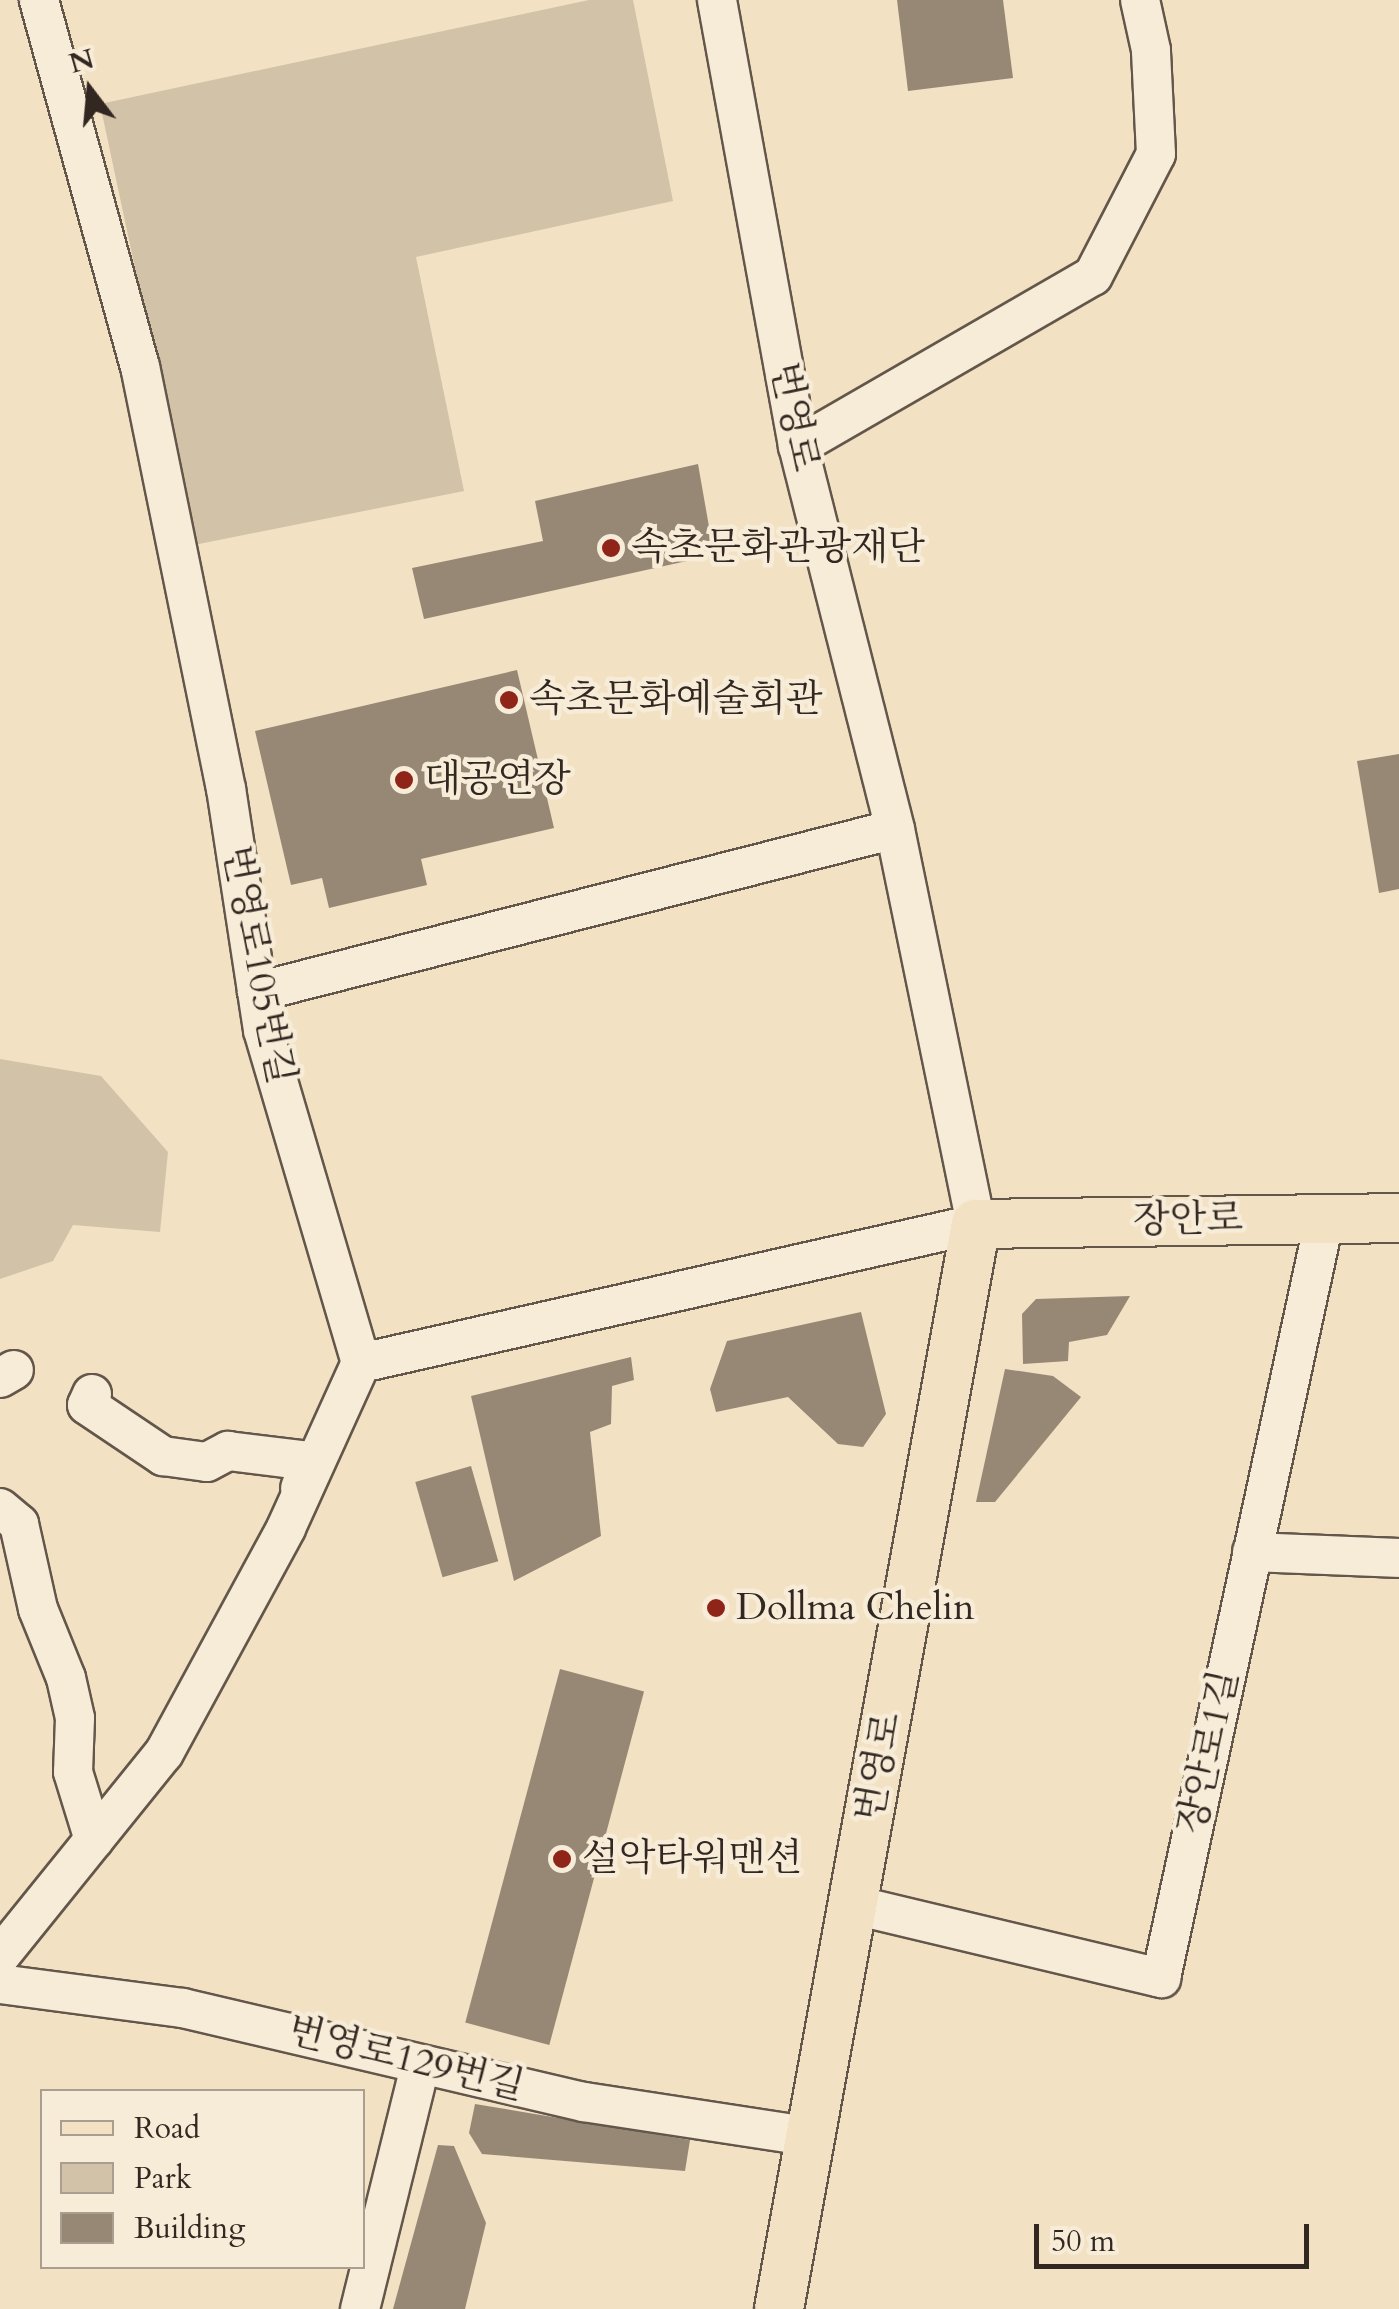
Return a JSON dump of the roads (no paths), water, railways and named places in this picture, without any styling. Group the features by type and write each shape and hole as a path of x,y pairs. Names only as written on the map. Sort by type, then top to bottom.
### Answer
{"main road":[{"name":"장안로","path":"976,1224 1399,1218"},
{"name":"번영로","path":"779,2309 976,1224"}],"street":[{"name":"번영로105번길","path":"39,0 140,367 226,789 257,992 360,1364"},
{"name":"번영로","path":"718,0 798,446 895,829 976,1224"},
{"path":"798,446 1094,276 1156,154 1151,50 1140,0"},
{"path":"257,992 895,829"},
{"name":"장안로1길","path":"854,1904 1161,1978 1325,1217"},
{"path":"0,1956 164,1753 286,1528 360,1364 976,1224"},
{"path":"92,1394 87,1405 163,1456 207,1462 228,1451 310,1461 286,1528"},
{"path":"0,1508 19,1524 38,1609 66,1678 75,1718 73,1772 94,1840"},
{"path":"1252,1552 1399,1558"},
{"name":"번영로129번길","path":"0,1984 222,2016 584,2102 812,2137"},
{"path":"360,2309 420,2066"}],"place":[{"name":"속초문화관광재단","path":"611,548"},
{"name":"속초문화예술회관","path":"509,700"},
{"name":"대공연장","path":"404,780"},
{"name":"Dollma Chelin","path":"716,1608"},
{"name":"설악타워맨션","path":"562,1859"}]}
